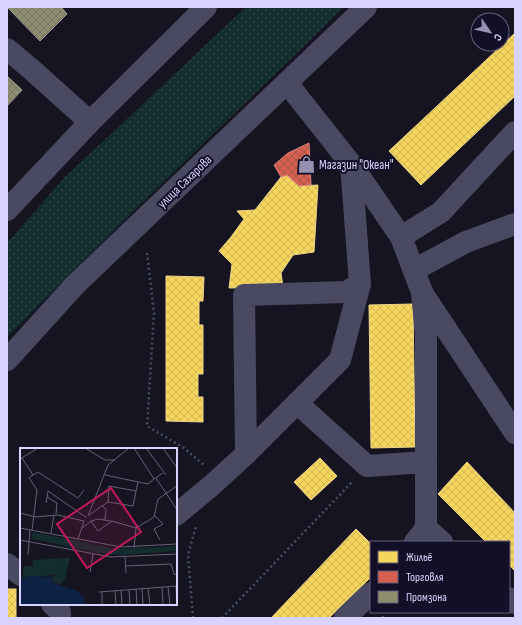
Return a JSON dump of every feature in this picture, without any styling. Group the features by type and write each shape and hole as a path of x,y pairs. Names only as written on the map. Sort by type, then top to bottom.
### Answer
{"street":[{"path":"7,210 90,122 206,7"},
{"name":"улица Сахарова","path":"7,360 75,285 366,7"},
{"path":"7,50 31,68 90,122"},
{"path":"287,83 351,164 401,237 422,292 515,433"},
{"path":"401,237 441,212 515,132"},
{"path":"177,514 246,454 340,360 360,284 351,164"},
{"path":"414,270 466,242 515,224"},
{"path":"246,454 244,295 346,292 360,284"},
{"path":"422,292 426,336 426,462 420,535 439,541"},
{"path":"297,403 367,466 426,462"},
{"path":"7,564 20,575"},
{"path":"345,618 370,593"}],"path":[{"path":"147,252 154,313 147,426 184,448 211,471 211,486"},
{"path":"222,618 367,466"},
{"path":"193,618 188,555 198,519"}],"green space":[{"path":"246,7 344,7 7,337 7,243 64,178"}],"building: Жильё":[{"path":"515,33 515,96 421,185 389,151 495,52 510,52 510,38"},
{"path":"287,175 299,186 318,185 314,252 293,255 281,273 283,287 229,288 232,264 219,251 244,219 237,211 255,210 281,177"},
{"path":"166,276 204,277 203,301 199,301 199,325 203,325 203,374 198,374 198,397 203,397 203,422 166,421"},
{"path":"413,304 415,447 371,448 369,305"},
{"path":"320,458 337,476 311,500 294,482"},
{"path":"467,462 515,513 515,571 510,566 510,541 485,541 438,494"},
{"path":"356,529 370,543 370,578 329,618 271,618"},
{"path":"7,589 16,589 16,618 7,618"}],"building: Торговля":[{"path":"309,143 311,185 299,186 287,175 281,177 274,165 288,153"}],"building: Промзона":[{"path":"7,7 61,7 67,14 40,41"},
{"path":"7,76 22,90 7,106"}],"place":[{"name":"Магазин \"Океан\"","path":"306,164"}]}
